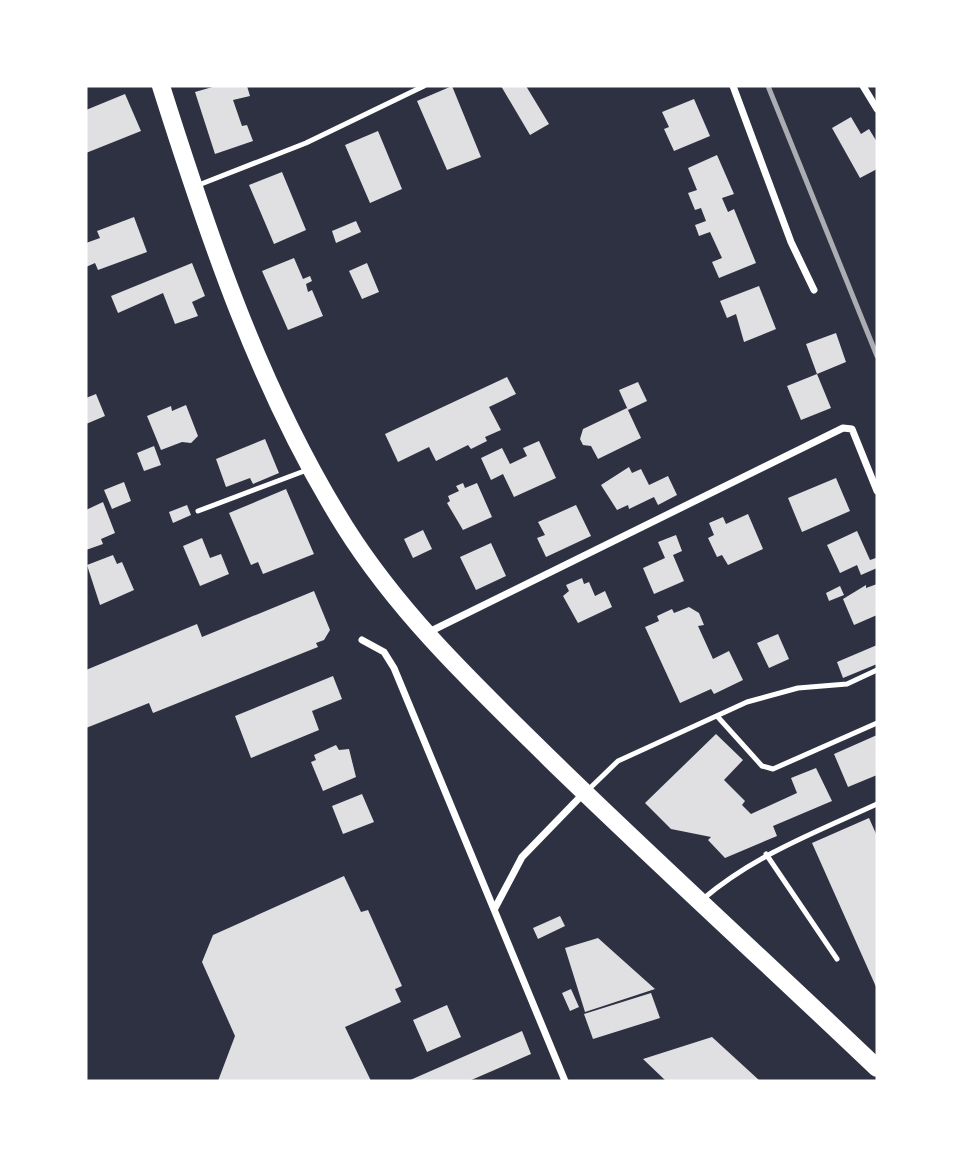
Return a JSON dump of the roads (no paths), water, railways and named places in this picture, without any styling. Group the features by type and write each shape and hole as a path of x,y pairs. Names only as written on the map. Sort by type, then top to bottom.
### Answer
{"main road":[{"path":"161,86 193,188 255,354 311,468 346,528 425,634 585,793 877,1069"}],"street":[{"path":"733,86 791,242 814,290"},
{"path":"863,86 877,109"},
{"path":"425,634 844,428 852,429 877,491"},
{"path":"362,640 384,652 394,668 565,1081"},
{"path":"495,908 522,857 585,793"}],"lane":[{"path":"193,188 306,143 424,86"},
{"path":"198,511 311,468"},
{"path":"585,793 618,761 717,716 762,698 798,688 848,684 877,670"},
{"path":"717,716 762,766 773,769 877,723"},
{"path":"700,901 727,878 766,853 877,804"},
{"path":"766,853 837,959"}],"railway":[{"path":"768,86 877,356"}]}
